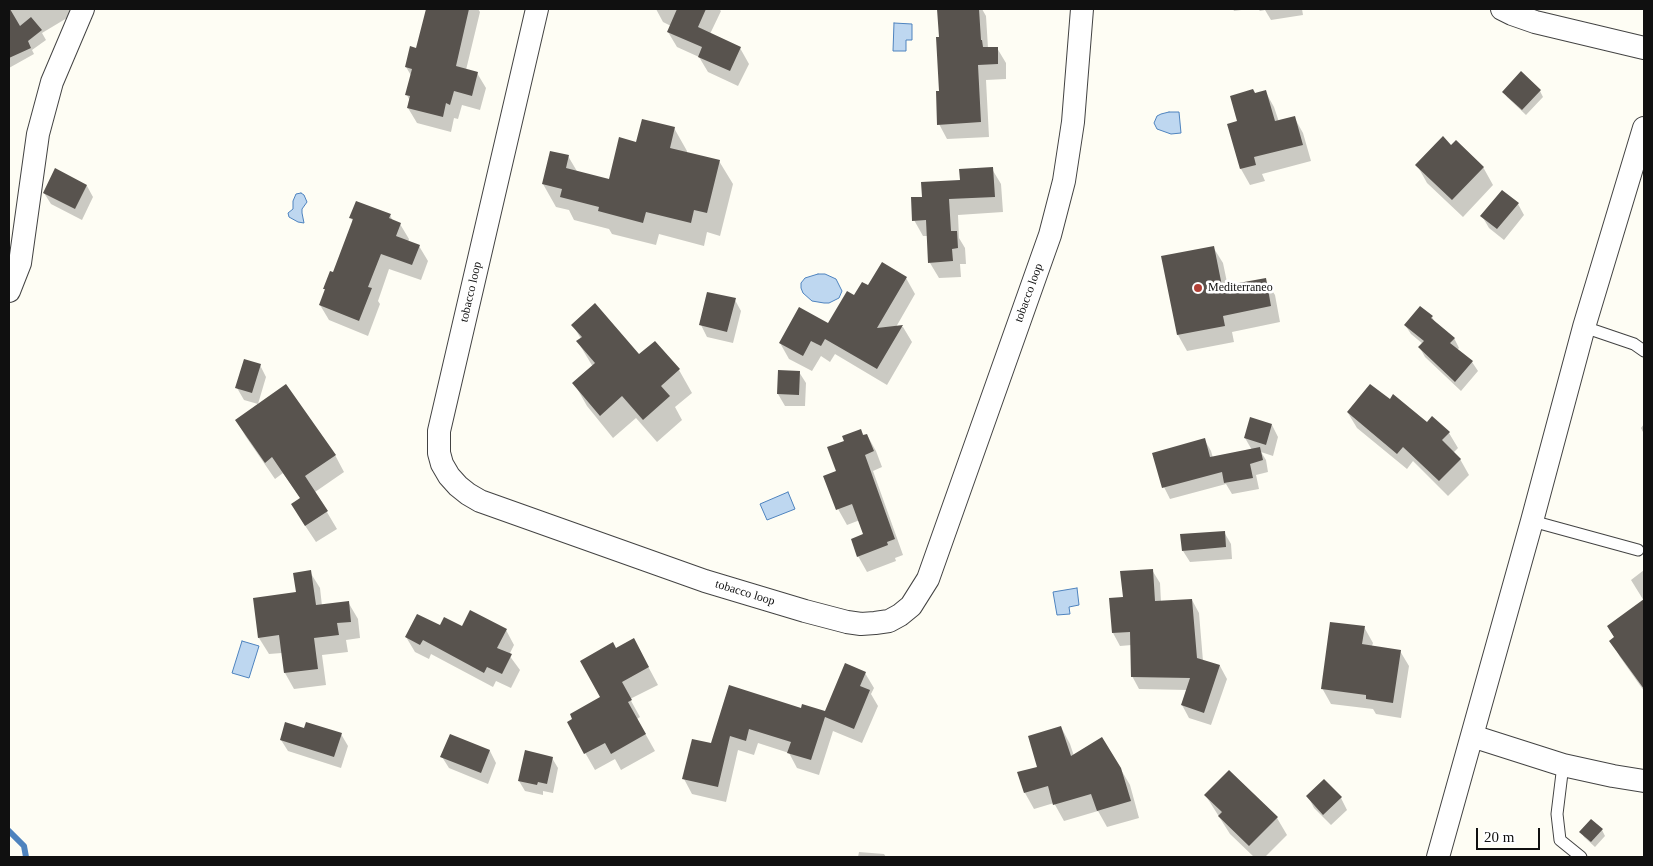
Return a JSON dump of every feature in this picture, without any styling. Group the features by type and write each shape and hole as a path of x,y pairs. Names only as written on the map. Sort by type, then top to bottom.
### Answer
{"street":[{"path":"9,291 20,263 40,126 52,82 83,9"},
{"name":"tobacco loop","path":"537,9 439,431 438,442 442,464 458,486 480,501 705,581 805,611 846,622 862,624 889,621 900,615 911,606 928,579 1050,235 1064,181 1073,122 1082,9"},
{"path":"1502,9 1535,22 1644,48"},
{"path":"1438,857 1584,327 1644,133"},
{"path":"1472,736 1563,765 1644,781"}],"lane":[{"path":"1584,327 1634,344 1644,351"},
{"path":"1532,521 1638,550"},
{"path":"1563,765 1556,814 1560,840 1581,857"}],"water":[{"path":"894,23 912,24 912,40 906,40 906,51 893,51"},
{"path":"1169,112 1179,112 1181,133 1171,134 1157,129 1154,123 1157,116"},
{"path":"301,193 307,202 302,209 304,223 289,217 288,213 293,209 293,201 296,194"},
{"path":"825,274 836,279 842,291 839,298 829,303 824,303 812,301 803,293 801,283 805,278"},
{"path":"788,492 795,509 767,520 760,504"},
{"path":"1077,588 1079,605 1069,607 1070,614 1057,615 1053,592"},
{"path":"242,641 259,646 249,678 232,673"}],"building":[{"path":"9,9 20,26 31,17 42,30 28,41 31,48 9,58"},
{"path":"426,9 469,9 456,66 478,72 472,96 454,91 450,105 446,103 443,117 407,108 410,96 405,95 412,69 405,67 410,46 416,48"},
{"path":"677,9 706,9 698,27 741,47 730,71 698,57 702,47 667,32"},
{"path":"937,9 979,9 983,47 998,47 998,64 978,65 981,122 937,125 936,91 939,91 936,37 939,37"},
{"path":"1521,71 1541,90 1522,110 1502,92"},
{"path":"1253,89 1255,93 1266,90 1275,121 1295,116 1303,145 1254,157 1256,165 1240,169 1227,124 1237,121 1230,96"},
{"path":"642,119 675,127 670,148 720,160 707,213 694,210 691,223 646,212 643,223 598,211 599,207 560,197 562,189 542,184 550,151 569,155 566,168 609,179 619,137 636,142"},
{"path":"1443,136 1451,145 1456,140 1484,167 1452,200 1415,165"},
{"path":"993,167 995,197 949,199 951,231 957,231 958,248 952,249 953,261 928,263 926,220 912,221 911,197 922,197 921,182 960,180 959,169"},
{"path":"55,168 87,185 75,209 43,193"},
{"path":"1502,190 1519,203 1497,229 1480,216"},
{"path":"356,201 391,214 389,218 401,223 396,236 420,245 412,265 381,254 368,287 372,288 359,321 319,305 330,271 333,272 353,219 349,218"},
{"path":"1214,246 1222,286 1266,278 1271,306 1223,316 1225,326 1177,335 1161,256"},
{"path":"882,262 907,277 877,328 903,325 877,369 825,339 821,346 811,341 803,356 779,343 799,307 828,323 847,291 854,295 862,282 868,285"},
{"path":"707,292 736,298 727,332 699,325"},
{"path":"595,303 639,354 655,341 680,369 661,386 670,396 643,420 622,396 600,416 572,383 595,363 576,341 582,337 571,325"},
{"path":"1420,306 1455,338 1450,343 1473,361 1455,382 1418,347 1424,341 1404,325"},
{"path":"244,359 261,364 252,393 235,388"},
{"path":"778,370 800,371 799,395 777,394"},
{"path":"286,384 336,455 305,476 328,511 305,526 291,504 300,498 272,457 265,463 235,420"},
{"path":"1370,384 1390,399 1393,394 1427,422 1432,416 1450,432 1442,440 1461,459 1439,481 1403,447 1397,454 1347,412"},
{"path":"1250,417 1272,424 1266,445 1244,438"},
{"path":"861,429 863,435 867,434 874,451 865,455 895,539 887,542 888,545 857,557 851,539 863,534 852,504 836,510 823,476 836,471 827,447 844,441 842,436"},
{"path":"1205,438 1210,457 1260,447 1263,460 1250,464 1253,478 1224,483 1222,472 1162,488 1152,453"},
{"path":"1225,531 1226,547 1182,551 1180,534"},
{"path":"1153,569 1155,601 1192,599 1197,658 1220,665 1204,713 1181,705 1190,678 1131,677 1130,632 1112,633 1109,598 1123,597 1120,571"},
{"path":"311,570 316,605 349,601 351,622 337,623 339,635 314,638 318,669 284,673 279,635 258,638 253,598 296,592 293,573"},
{"path":"1644,599 1644,689 1609,641 1614,637 1607,626"},
{"path":"470,610 507,629 497,648 512,654 502,674 487,667 484,673 423,640 420,645 405,637 417,614 440,625 444,617 462,626"},
{"path":"1330,622 1365,626 1362,644 1401,650 1393,703 1366,699 1366,695 1321,689"},
{"path":"634,638 649,667 622,682 632,700 628,702 646,734 611,754 605,743 584,754 567,722 572,719 570,714 600,697 580,661 613,642 616,648"},
{"path":"845,663 866,672 860,686 870,690 854,729 825,717 811,760 787,753 791,742 749,729 746,741 730,736 718,787 682,779 692,739 711,743 729,685 801,708 802,704 825,711"},
{"path":"285,722 304,728 306,722 342,733 334,757 280,740"},
{"path":"1061,726 1071,756 1102,737 1121,768 1131,801 1097,811 1091,794 1053,805 1048,786 1024,793 1017,772 1037,767 1028,736"},
{"path":"450,734 490,750 481,773 440,757"},
{"path":"525,750 553,757 547,784 538,782 537,785 518,781"},
{"path":"1229,770 1278,817 1249,846 1218,816 1222,812 1204,795"},
{"path":"1324,779 1342,797 1323,815 1306,796"},
{"path":"1591,819 1603,829 1591,842 1579,832"}],"waterway":[{"path":"9,831 24,846 26,857"}],"place":[{"name":"Mediterraneo","path":"1198,288"}]}
